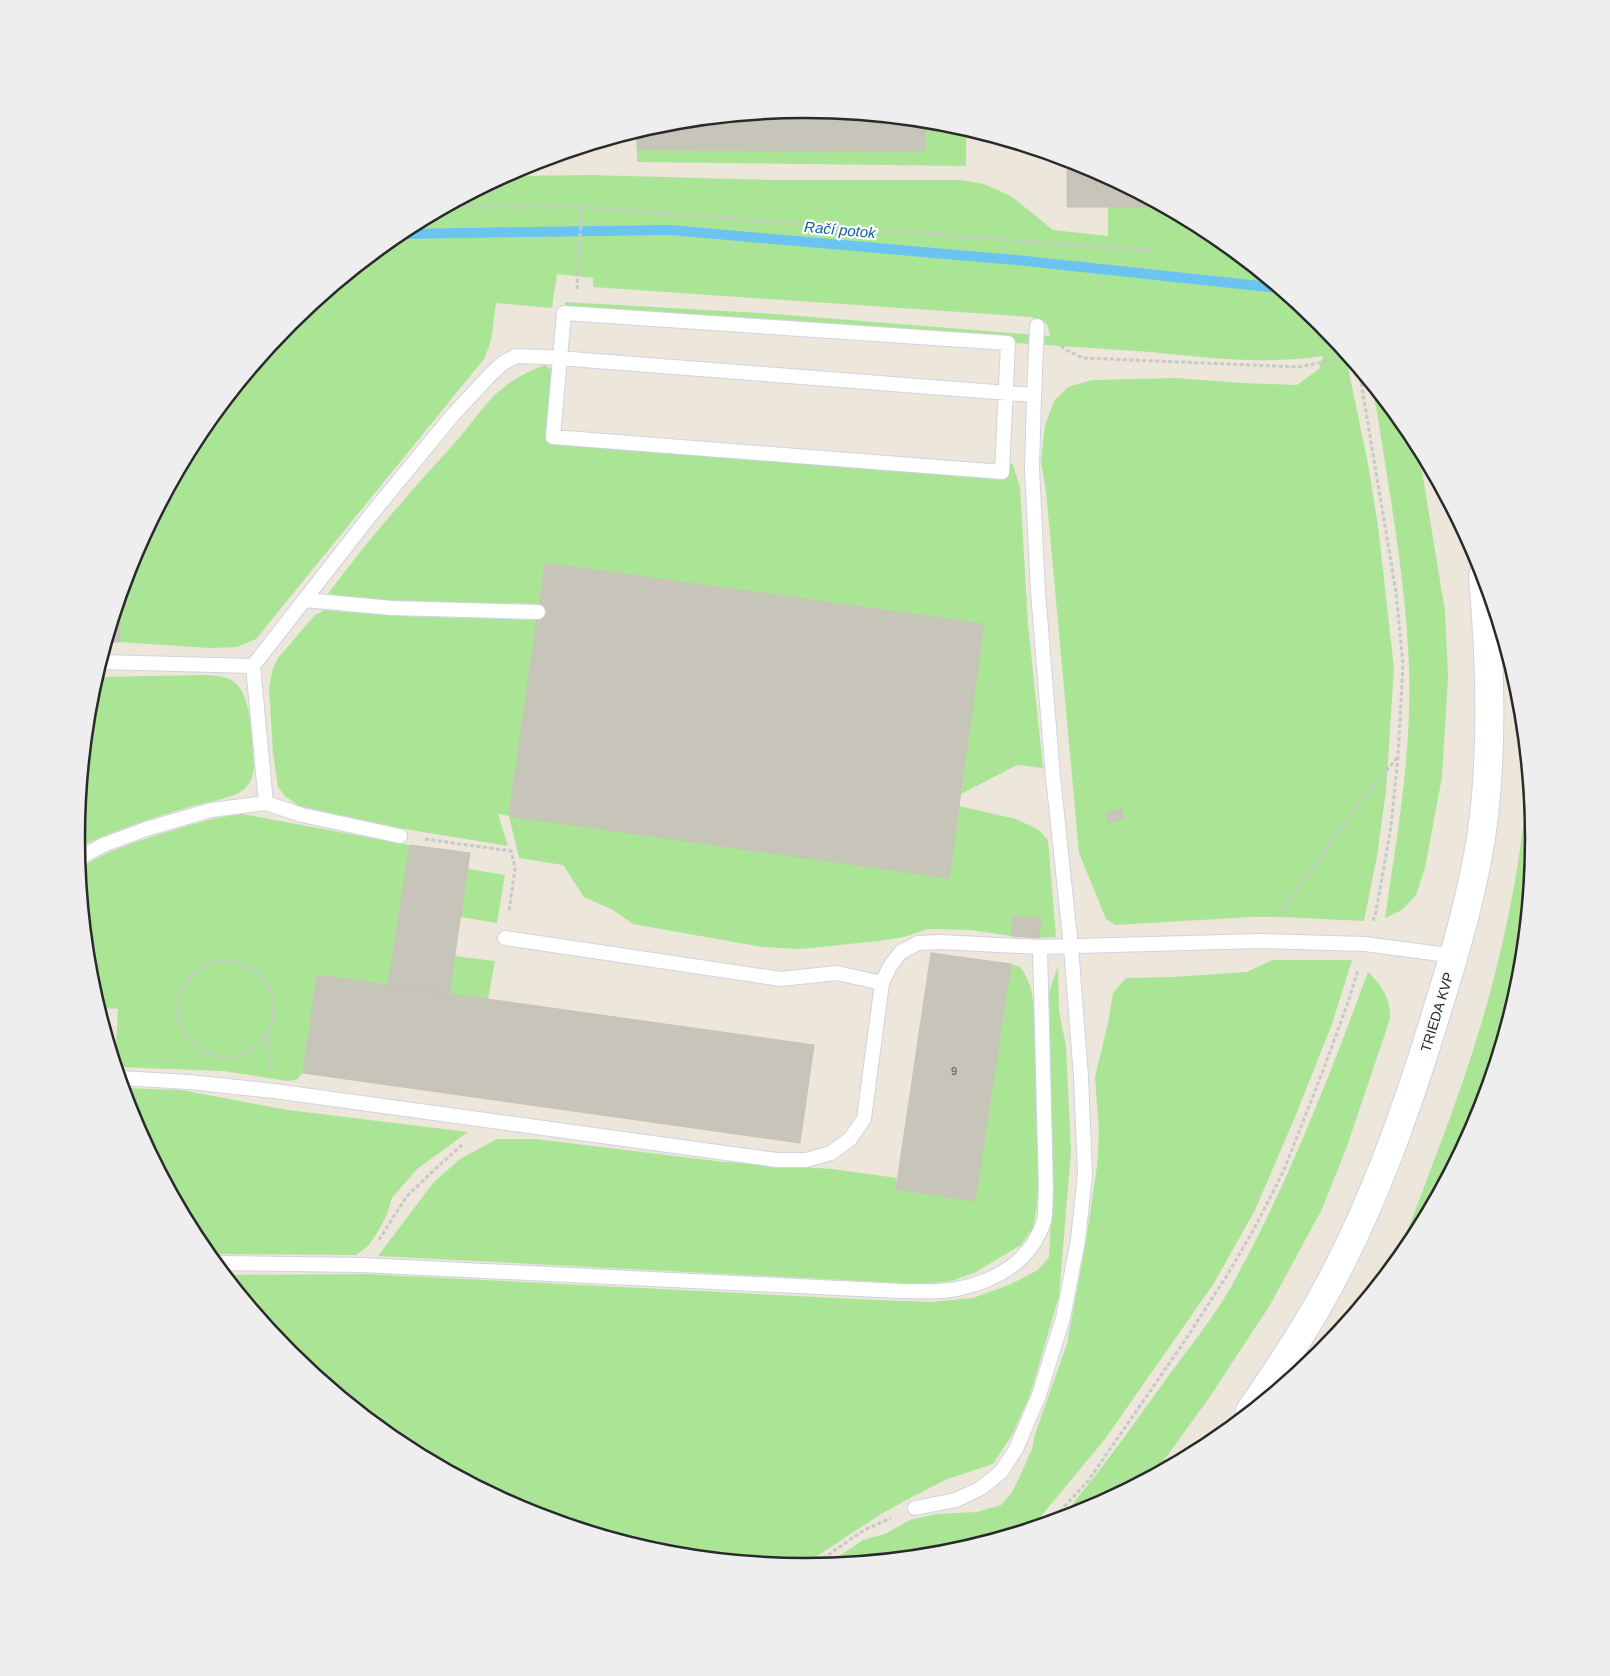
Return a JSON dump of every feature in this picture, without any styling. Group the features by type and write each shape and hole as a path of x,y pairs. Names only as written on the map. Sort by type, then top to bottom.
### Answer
{"street":[{"name":"TRIEDA KVP","path":"1262,1394 1326,1291 1362,1218 1387,1161 1414,1086 1455,956 1472,884 1484,817 1490,734 1488,636 1485,602"}],"lane":[{"path":"564,313 1008,343 1002,472 553,437 560,358 564,313"},
{"path":"915,1508 956,1500 981,1488 1001,1472 1016,1449 1039,1395 1063,1318 1078,1240 1085,1175 1071,947 1053,777 1038,592 1032,468 1037,326"},
{"path":"266,803 253,666 369,517 452,416 490,374 503,363 516,356 1034,395"},
{"path":"305,600 392,608 538,612"},
{"path":"108,662 253,666"},
{"path":"86,855 102,845 164,823 211,810 266,803 302,815 400,836"},
{"path":"505,938 781,979 837,974 882,983"},
{"path":"127,1078 189,1082 274,1091 777,1160 806,1160 831,1153 850,1139 864,1120 882,983 890,966 901,952 918,943 941,942 1071,947 1260,941 1365,944 1455,956"},
{"path":"225,1263 362,1265 925,1291 962,1288 1005,1271 1024,1257 1035,1242 1044,1219 1046,1190 1040,947"}],"path":[{"path":"458,207 582,207 1155,251"},
{"path":"576,293 582,207"},
{"path":"1037,326 1066,350 1083,358 1299,367 1342,358"},
{"path":"1260,941 1359,804 1398,757"},
{"path":"400,836 511,851 515,868 505,938"},
{"path":"219,961 235,962 250,967 262,978 270,991 274,1007 272,1023 265,1037 254,1048 240,1055 224,1057 209,1054 195,1046 185,1034 179,1020 178,1004 182,989 191,976 204,966 219,961"},
{"path":"362,1265 406,1197 459,1146 501,1122"},
{"path":"825,1557 864,1530 915,1508"}],"green space":[{"path":"925,129 966,137 966,166 637,162 637,150 925,151"},
{"path":"590,175 773,180 961,180 984,184 1011,196 1053,230 1108,236 1108,207 1152,207 1205,239 1280,297 1314,329 1347,365 1368,464 1378,526 1394,668 1386,791 1377,856 1364,921 1251,917 1115,925 1106,919 1079,853 1046,491 1041,461 1045,426 1054,401 1068,387 1092,380 1175,378 1297,385 1319,369 1323,356 1280,360 1237,360 1151,352 564,313 565,302 775,314 1050,336 1047,324 1031,317 593,287 593,278 557,274 552,308 496,303 491,341 484,359 256,639 237,647 209,648 120,642 120,617 123,607 159,520 181,478 206,438 264,363 330,297 405,239 445,214 523,176"},
{"path":"545,365 552,370 553,437 1002,472 1003,457 1013,465 1020,487 1028,624 1043,768 1017,765 961,794 984,624 545,563 539,604 407,601 328,594 375,534 491,399 517,378"},
{"path":"1374,397 1404,438 1421,465 1445,611 1448,677 1442,777 1425,868 1416,895 1402,910 1385,918 1406,762 1409,668 1405,604 1397,540"},
{"path":"325,610 404,616 537,620 959,806 1016,819 1039,830 1048,840 1056,937 1039,938 1040,918 1012,936 971,930 927,929 904,937 879,941 800,949 762,947 633,924 613,910 584,897 563,865 519,858 509,816 498,814 508,846 399,828 299,806 285,796 278,787 273,753 269,688 273,668 278,658 315,615"},
{"path":"206,675 223,677 233,681 240,688 248,708 254,767 249,784 240,792 229,797 146,820 85,844 91,744 104,677"},
{"path":"242,814 410,845 388,985 317,975 303,1073 296,1080 288,1081 223,1071 122,1067 116,1045 118,1009 106,1008 99,978 91,932 86,865 108,853 139,841 221,817"},
{"path":"1524,814 1525,838 1519,932 1511,978 1487,1069 1451,1156 1429,1198 1402,1240 1456,1102 1485,1011 1508,918"},
{"path":"468,869 505,875 497,923 460,917"},
{"path":"454,956 495,961 488,999 449,994"},
{"path":"1272,960 1352,960 1332,1024 1255,1210 1214,1283 1105,1439 1039,1519 945,1544 899,1552 838,1557 863,1540 885,1534 910,1520 937,1514 977,1512 1001,1505 1012,1492 1032,1449 1035,1434 1067,1344 1086,1241 1097,1166 1099,1130 1095,1077 1113,993 1126,978 1247,972"},
{"path":"1011,964 1020,967 1025,974 1031,988 1035,1015 1039,1169 1037,1206 1033,1228 1021,1245 974,1273 951,1281 919,1284 378,1256 433,1183 460,1159 497,1139 535,1139 724,1162 832,1169 897,1178 896,1189 975,1201"},
{"path":"1058,966 1059,1011 1066,1046 1071,1151 1059,1296 1030,1395 1012,1435 993,1464 945,1480 912,1497 881,1514 815,1558 711,1552 665,1544 574,1520 487,1484 445,1462 405,1437 330,1379 264,1313 233,1275 366,1274 930,1302 973,1298 1009,1285 1038,1270 1049,1257 1053,1179 1049,992"},
{"path":"1368,972 1380,985 1386,996 1390,1008 1388,1024 1346,1149 1322,1209 1270,1305 1209,1398 1161,1464 1123,1484 1069,1507 1207,1324 1231,1287 1275,1201 1339,1049"},
{"path":"130,1088 181,1090 288,1110 468,1132 417,1169 392,1198 379,1230 368,1246 356,1255 218,1254 181,1198 159,1156"}],"building":[{"path":"805,118 852,120 925,129 925,151 637,150 637,139 711,124 758,120"},
{"path":"1067,168 1123,192 1152,207 1067,207"},
{"path":"545,563 984,624 949,878 509,816"},
{"path":"120,617 120,642 113,642"},
{"path":"1121,809 1124,818 1108,823 1106,814"},
{"path":"410,845 470,853 449,994 388,985"},
{"path":"1013,916 1041,918 1039,938 1012,936"},
{"path":"931,953 1011,964 975,1201 896,1189"},
{"path":"317,975 814,1045 800,1143 303,1073"}],"waterway":[{"name":"Račí potok","path":"413,234 670,230 1026,261 1268,287"}]}
